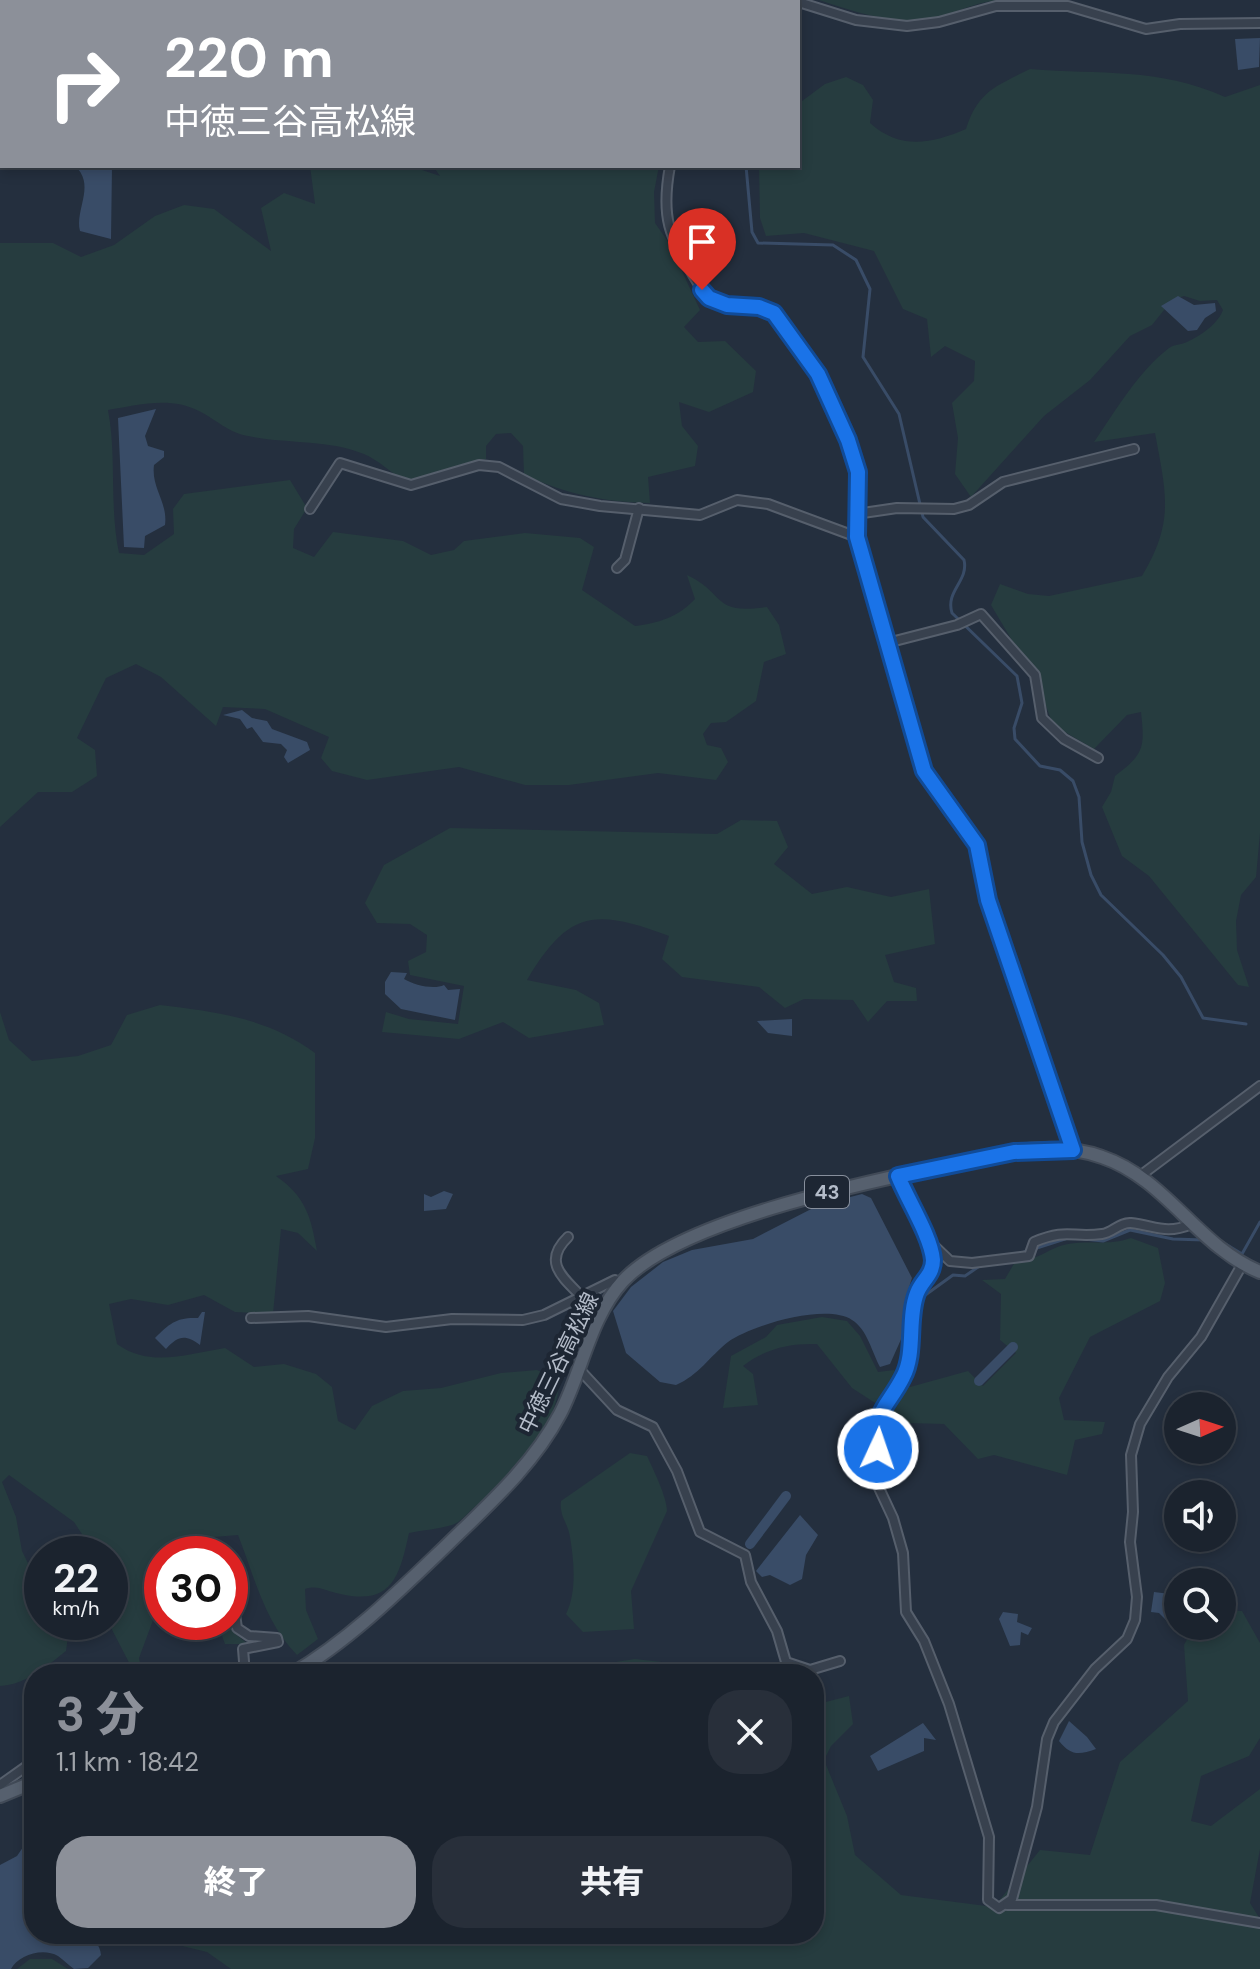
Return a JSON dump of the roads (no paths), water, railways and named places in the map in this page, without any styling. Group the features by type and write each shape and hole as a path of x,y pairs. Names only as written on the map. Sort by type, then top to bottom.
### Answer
{"main road":[{"name":"中徳三谷高松線","path":"306,1664 359,1625 495,1497 535,1454 560,1414 599,1319 621,1283 653,1257 703,1234 823,1193 1014,1152 1073,1150 1101,1157 1140,1176 1219,1249 1260,1272"},
{"path":"0,1796 24,1786"}],"street":[{"path":"800,2 856,20 907,26 939,22 996,6 1068,6 1146,29 1180,24 1260,23"},
{"path":"670,168 664,196 666,222 702,290 709,298 727,305 759,307 774,313 818,374 855,457 857,537 924,771 977,845 988,900 1073,1150"},
{"path":"856,514 969,505 1003,482 1134,449"},
{"path":"310,509 340,463 411,485 479,465 499,467 561,499 600,506 700,515 737,500 768,504 857,537"},
{"path":"617,568 625,560 639,508"},
{"path":"887,643 967,622 981,614 1035,675 1042,718 1064,739 1098,758"},
{"path":"1140,1176 1260,1086"},
{"path":"898,1176 928,1241 932,1272 916,1294 905,1374 879,1411 875,1430 876,1470 879,1488 893,1518 903,1553 906,1612 924,1641 949,1704 989,1837 988,1900 999,1908 1007,1905 1156,1905 1260,1923"},
{"path":"928,1241 950,1261 972,1263 1029,1256 1034,1242 1060,1232 1103,1234 1125,1224 1152,1230 1177,1230 1192,1224"},
{"path":"568,1237 560,1245 554,1264 556,1271 580,1295"},
{"path":"1007,1905 1037,1807 1047,1739 1054,1722 1095,1669 1127,1639 1135,1620 1137,1597 1130,1542 1133,1512 1131,1455 1140,1424 1168,1377 1201,1337 1243,1263"},
{"path":"251,1318 331,1317 386,1327 452,1319 523,1320 544,1315 615,1280 621,1283"},
{"path":"579,1369 617,1410 653,1427 677,1471 700,1532 745,1555 751,1582 777,1631 786,1662 792,1664"},
{"path":"243,1664 243,1649 278,1642 277,1638 248,1635"},
{"path":"824,1666 840,1661"},
{"path":"0,1785 24,1768"}],"water":[{"path":"1260,38 1259,67 1238,70 1235,39"},
{"path":"112,168 111,239 80,231 84,184 78,169"},
{"path":"1178,296 1194,305 1215,303 1216,311 1205,318 1197,330 1188,331 1161,306"},
{"path":"156,409 145,436 148,446 164,451 164,457 154,465 154,473 165,525 145,536 144,548 124,547 118,418"},
{"path":"242,710 252,718 267,721 272,729 307,742 310,750 288,763 284,757 287,750 281,744 263,742 252,727 247,729 240,719 223,715"},
{"path":"391,972 407,973 404,979 418,985 444,985 448,990 460,989 455,1020 401,1009 385,994 385,982"},
{"path":"792,1019 792,1036 768,1033 757,1021"},
{"path":"444,1191 453,1194 446,1209 424,1211 424,1194 431,1197"},
{"path":"862,1194 871,1198 912,1278 905,1300 907,1326 890,1364 880,1367 865,1335 852,1320 825,1314 789,1318 739,1335 676,1385 660,1382 626,1353 613,1311 631,1287 663,1262 692,1250 753,1239 819,1205"},
{"path":"205,1312 200,1345 182,1338 166,1349 155,1338 174,1322 198,1318"},
{"path":"800,1515 818,1535 806,1555 802,1579 790,1585 770,1575 762,1577 756,1571"},
{"path":"1154,1592 1164,1593 1164,1618 1159,1613 1151,1612"},
{"path":"1003,1612 1018,1614 1017,1622 1032,1628 1028,1635 1021,1632 1020,1645 1010,1646 999,1619"},
{"path":"1069,1721 1096,1749 1076,1753 1063,1746 1059,1741"},
{"path":"923,1723 936,1740 924,1738 924,1751 878,1771 870,1756"},
{"path":"24,1846 24,1944 97,1944 101,1955 88,1968 74,1969 52,1953 38,1952 25,1956 11,1969 0,1969 0,1865 17,1856"}],"waterway":[{"path":"746,168 752,232 758,243 833,245 856,260 870,289 863,357 899,414 923,517 964,560 963,574 952,598 952,613 1017,676 1022,703 1014,728 1015,739 1040,766 1060,770 1073,781 1079,797 1082,842 1091,875 1101,895 1163,955 1181,977 1203,1018 1246,1024"},
{"path":"1219,1240 1242,1254 1260,1222"},
{"path":"1084,1239 1103,1241 1130,1230 1173,1239 1204,1240"},
{"path":"1018,1254 1068,1238"},
{"path":"908,1292 924,1296 953,1275 965,1276 981,1265"},
{"path":"979,1381 1013,1347"},
{"path":"750,1544 786,1496"}]}
